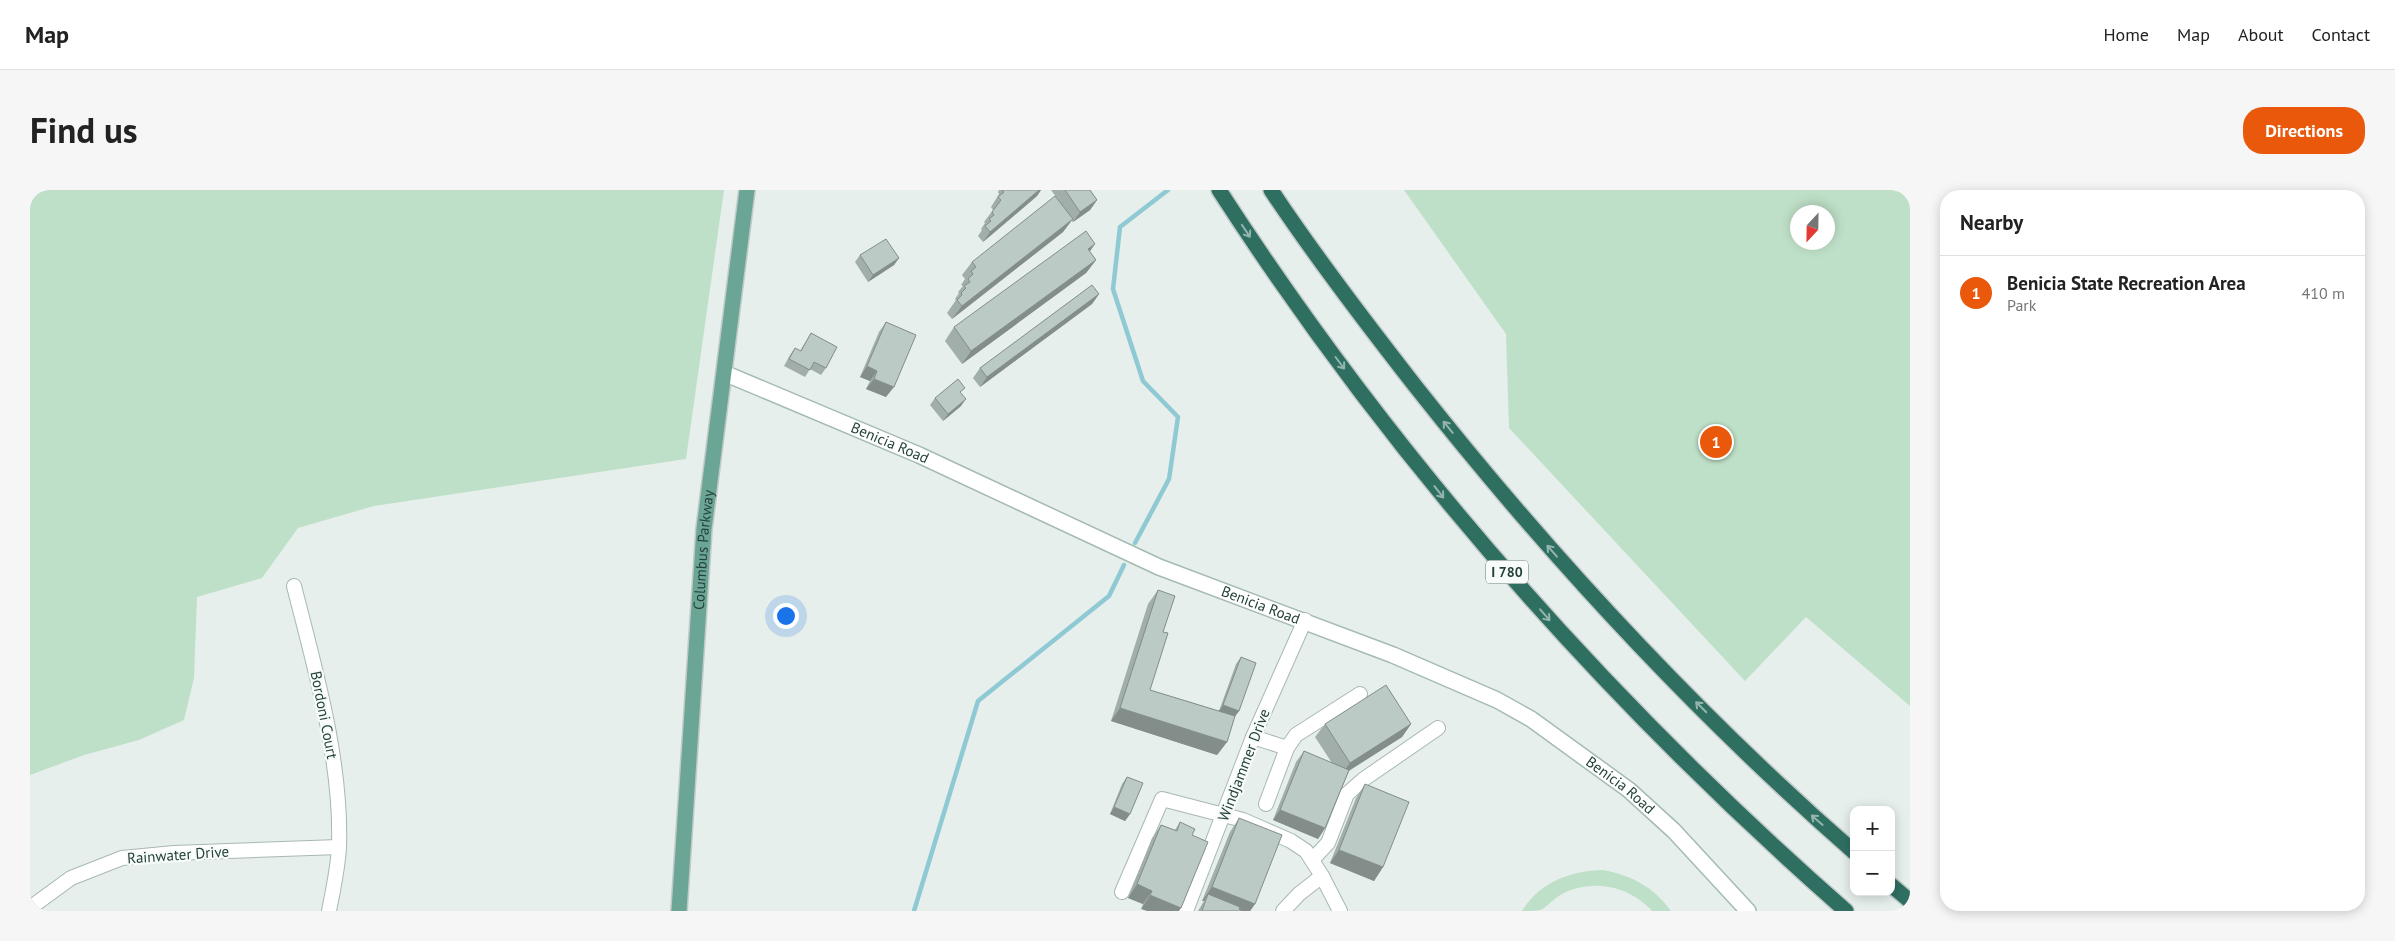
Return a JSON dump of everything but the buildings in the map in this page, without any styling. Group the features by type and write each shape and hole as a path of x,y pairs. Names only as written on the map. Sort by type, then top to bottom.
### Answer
{"highway":[{"name":"I 780","path":"1219,190 1253,242 1338,361 1442,496 1512,578 1605,681 1690,767 1777,850 1846,911"},
{"path":"1271,190 1362,318 1451,431 1558,557 1625,630 1736,743 1808,812 1853,851"},
{"path":"1895,888 1910,901"}],"main road":[{"name":"Columbus Parkway","path":"679,911 704,529 747,190"},
{"name":"Benicia Road","path":"724,373 919,455 1159,567 1305,620 1464,685 1530,719 1630,790 1681,838 1748,911"}],"street":[{"name":"Bordoni Court","path":"294,586 325,710 335,779 339,847 329,911"},
{"name":"Windjammer Drive","path":"1186,911 1253,737 1305,620"},
{"path":"1266,804 1287,748 1296,736 1360,694"},
{"path":"1312,860 1328,843 1347,794 1364,779 1438,728"},
{"path":"1253,737 1287,748"},
{"path":"1122,892 1162,799 1242,820 1291,841 1306,850 1340,911"},
{"name":"Rainwater Drive","path":"30,908 71,878 122,858 174,853 339,847"},
{"path":"1283,911 1299,894 1322,876"}],"green space":[{"path":"30,190 724,190 686,459 374,506 298,528 262,578 197,597 194,678 184,720 139,740 84,755 30,775"},
{"path":"1404,190 1910,190 1910,706 1806,617 1745,681 1509,428 1506,334"},
{"path":"1603,870 1623,875 1641,883 1657,895 1671,911 1652,911 1643,902 1622,890 1610,887 1586,886 1562,894 1541,910 1522,911 1538,892 1557,880 1579,873"}],"waterway":[{"path":"1135,543 1169,479 1178,417 1143,381 1113,289 1120,227 1168,190"},
{"path":"914,911 978,701 1109,596 1124,565"}],"place":[{"name":"Benicia State Recreation Area","path":"1716,442"}]}
